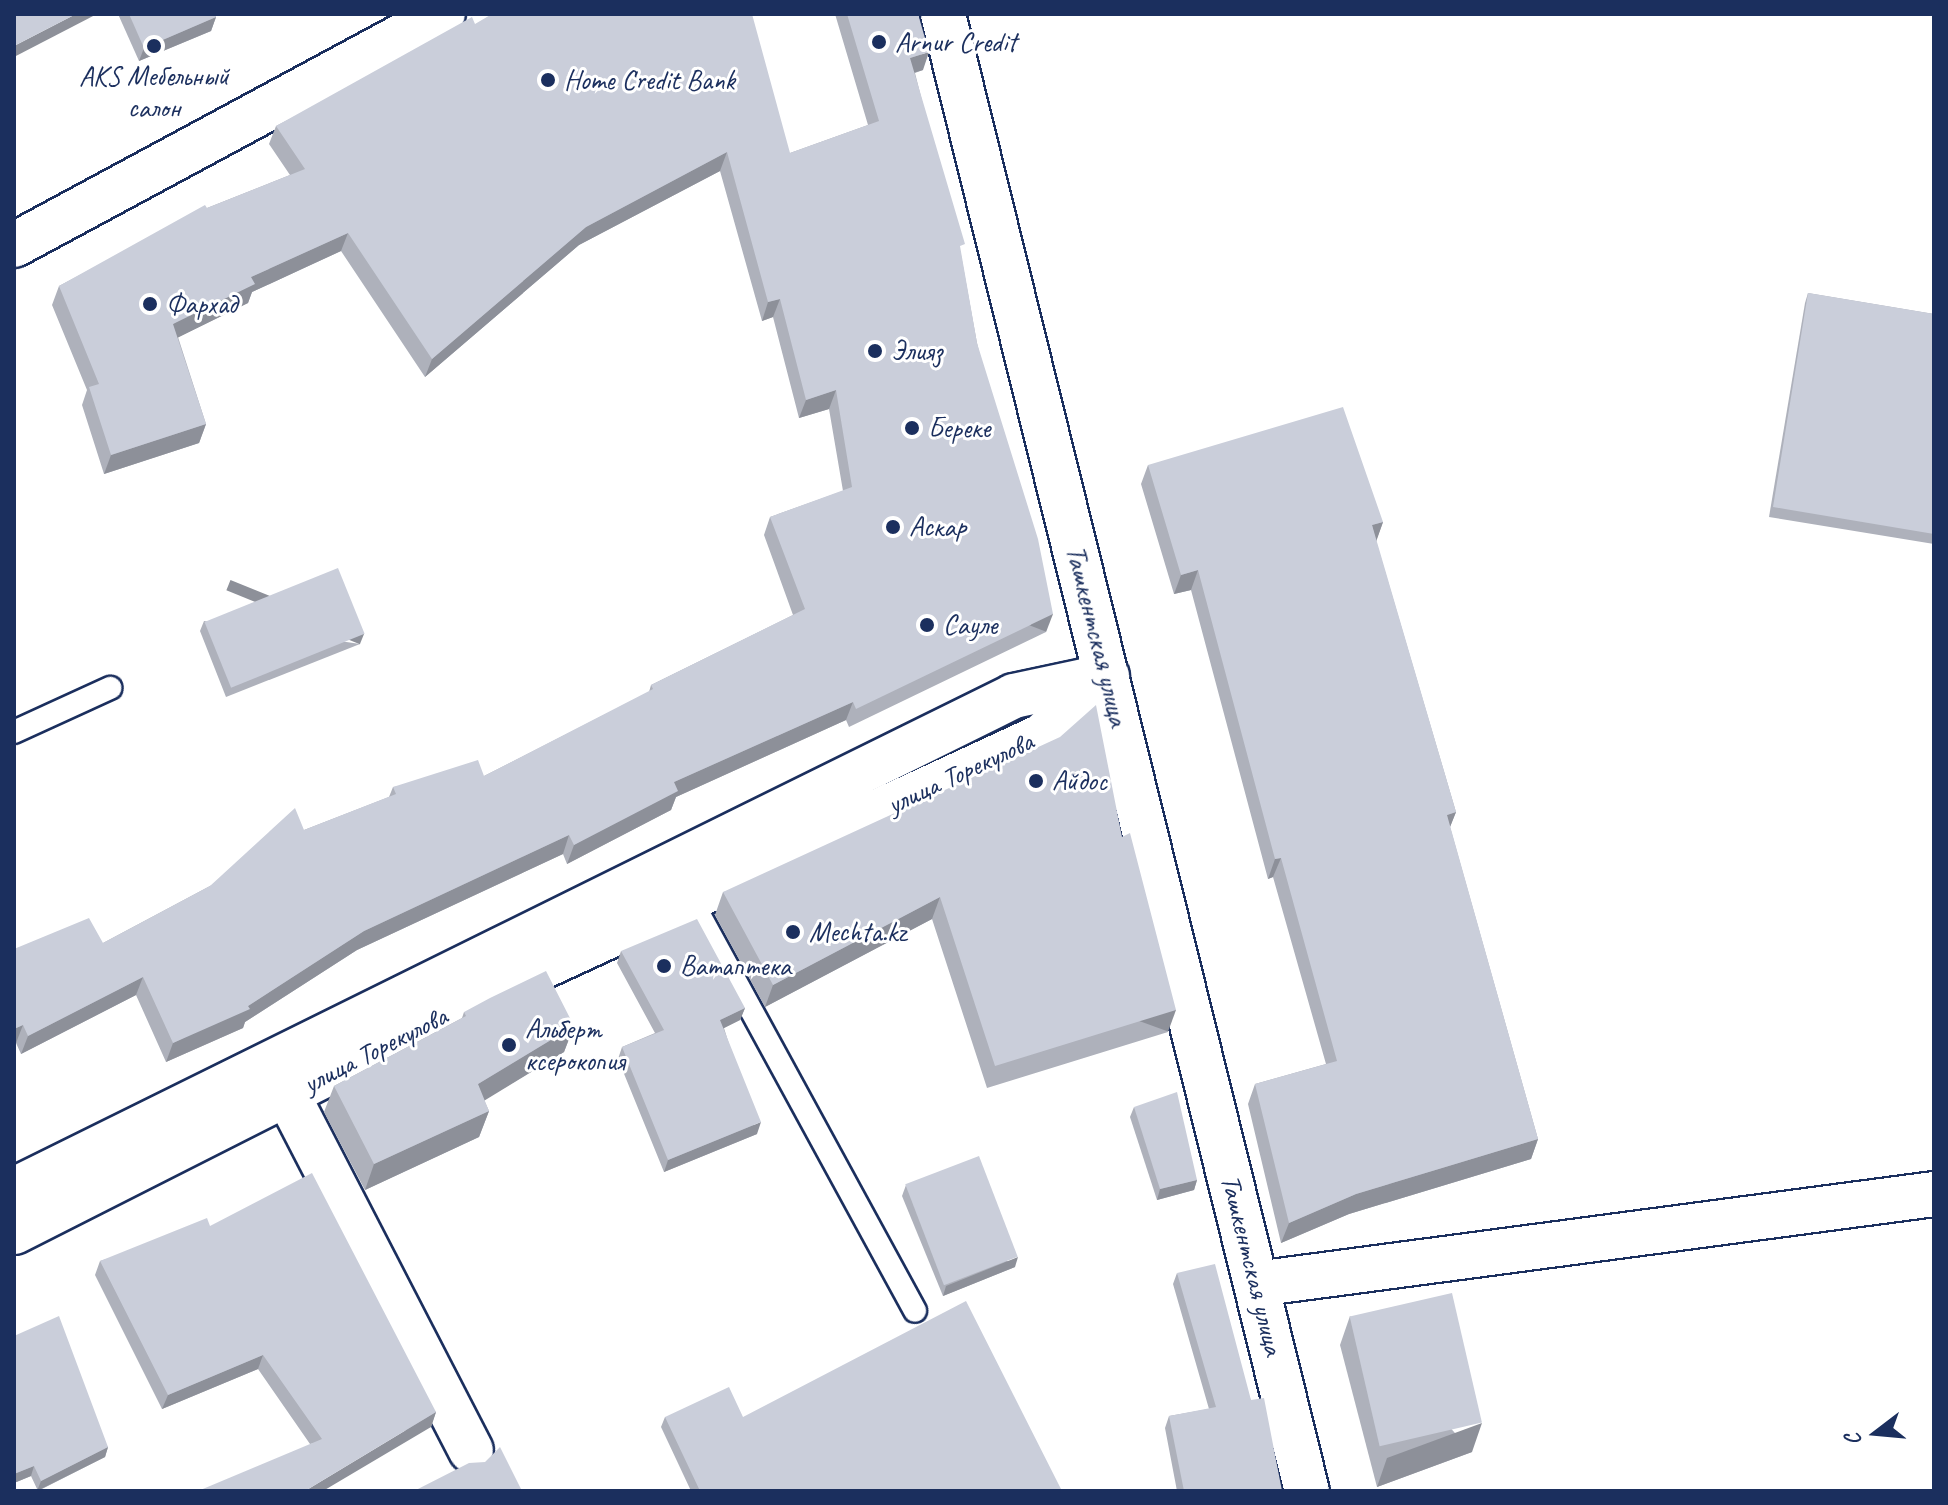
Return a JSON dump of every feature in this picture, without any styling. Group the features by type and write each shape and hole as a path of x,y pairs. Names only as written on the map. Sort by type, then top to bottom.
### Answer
{"street":[{"path":"14,245 443,14"},
{"name":"Ташкентская улица","path":"943,14 1307,1491"},
{"name":"улица Торекулова","path":"14,1232 494,989 1042,736 1107,676"},
{"name":"улица Торекулова","path":"14,1190 1014,696 1107,676"},
{"path":"287,1094 471,1450"},
{"path":"1256,1284 1934,1194"}],"lane":[{"path":"14,732 110,688"},
{"path":"690,898 915,1311"}],"building":[{"path":"14,14 76,14 14,46"},
{"path":"129,14 215,14 216,17 144,48"},
{"path":"492,14 752,14 790,153 879,121 847,14 918,14 929,52 910,58 965,244 960,246 977,343 1038,539 1053,614 856,709 853,702 674,782 678,791 574,845 569,835 364,931 248,1006 250,1009 173,1043 143,977 28,1036 23,1025 14,1029 14,949 89,918 103,943 210,886 295,808 304,830 396,794 393,787 478,760 484,776 653,689 651,685 805,609 770,517 852,487 836,390 806,400 780,299 768,302 727,152 586,227 432,359 348,233 251,277 255,284 173,324 206,424 111,455 89,387 99,384 59,286 205,205 207,208 305,169 276,126 472,17 475,24"},
{"path":"1808,293 1934,314 1934,534 1773,507"},
{"path":"1343,407 1383,522 1372,525 1456,812 1447,815 1538,1139 1356,1194 1289,1223 1255,1084 1337,1061 1281,858 1275,859 1198,570 1181,575 1148,465"},
{"path":"338,568 365,634 231,688 204,622"},
{"path":"1096,705 1122,837 1130,833 1176,1010 995,1066 940,897 773,985 723,892 1060,737"},
{"path":"697,919 745,1008 720,1020 761,1122 668,1160 622,1047 664,1030 621,951"},
{"path":"546,971 574,1026 478,1084 489,1111 374,1164 334,1086 466,1016 464,1012"},
{"path":"1177,1092 1197,1180 1160,1189 1134,1107"},
{"path":"979,1156 1018,1257 944,1285 905,1184"},
{"path":"312,1173 436,1412 305,1491 198,1491 322,1439 263,1355 168,1395 100,1261 207,1218 210,1226"},
{"path":"1215,1264 1251,1400 1264,1398 1282,1491 1184,1491 1169,1416 1216,1407 1177,1273"},
{"path":"1452,1293 1482,1423 1380,1446 1350,1317"},
{"path":"966,1301 1062,1491 700,1491 665,1417 729,1387 743,1417"},
{"path":"59,1316 108,1447 41,1481 34,1466 14,1474 14,1336"},
{"path":"500,1447 522,1491 414,1491 469,1463 485,1462"}],"place":[{"name":"Arnur Credit","path":"879,42"},
{"name":"AKS Мебельный салон","path":"154,46"},
{"name":"Home Credit Bank","path":"548,80"},
{"name":"Фархад","path":"150,304"},
{"name":"Элияз","path":"875,351"},
{"name":"Береке","path":"912,428"},
{"name":"Аскар","path":"893,527"},
{"name":"Сауле","path":"927,625"},
{"name":"Айдос","path":"1036,781"},
{"name":"Mechta.kz","path":"793,932"},
{"name":"Ватаптека","path":"664,966"},
{"name":"Альберт ксерокопия","path":"509,1045"}]}
